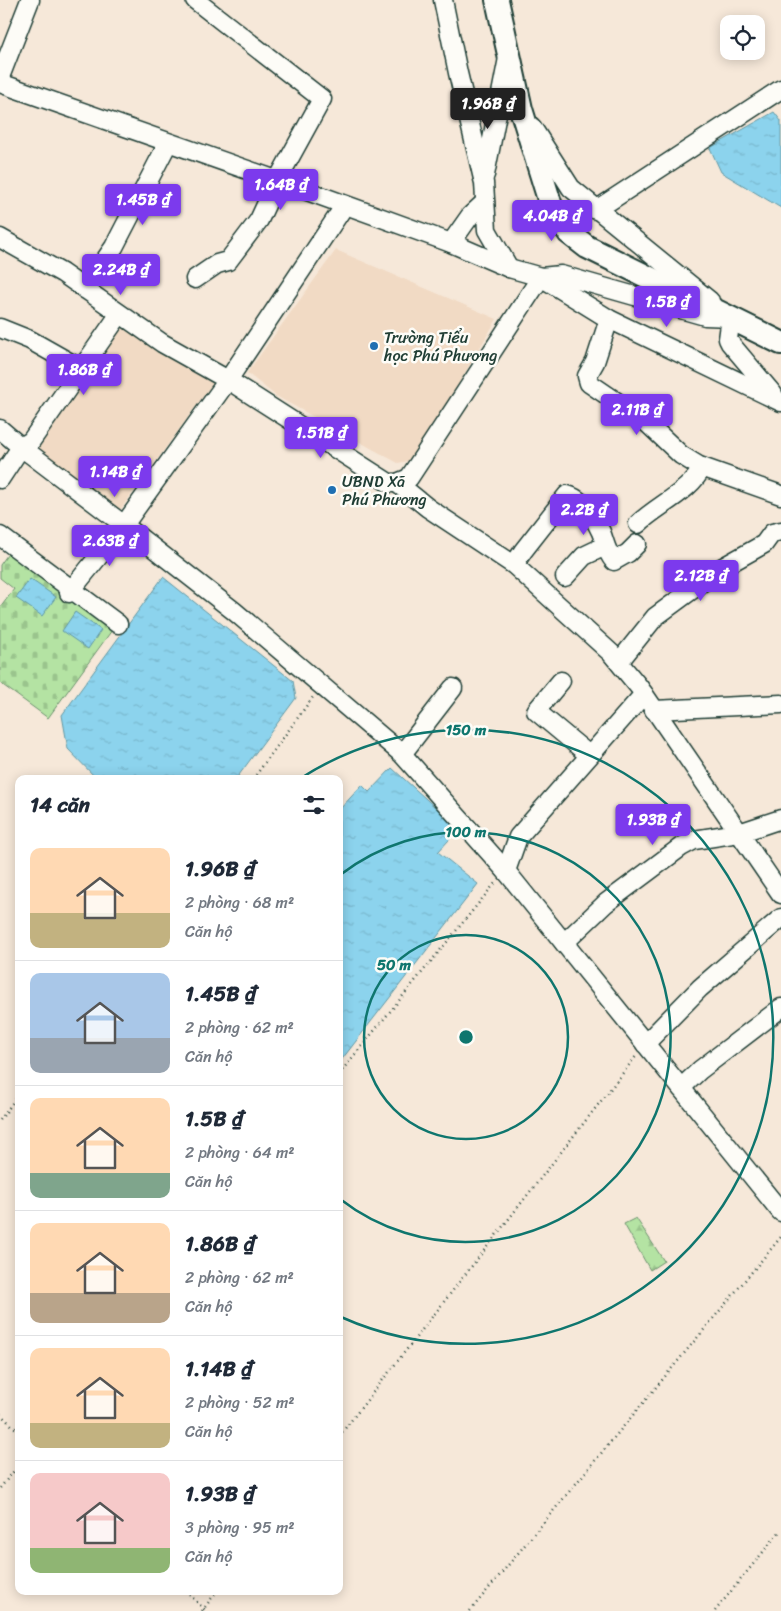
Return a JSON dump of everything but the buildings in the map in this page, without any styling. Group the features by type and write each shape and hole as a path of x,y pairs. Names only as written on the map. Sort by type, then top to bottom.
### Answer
{"main road":[{"path":"497,0 521,109 551,206 569,233 587,247 781,343"}],"street":[{"path":"0,77 30,0"},
{"path":"194,0 322,98 277,181 259,220 228,261 220,262 195,279"},
{"path":"443,0 484,183 487,230 508,268"},
{"path":"484,183 509,53"},
{"path":"0,83 451,243 508,268 541,277 609,319 779,401"},
{"path":"596,210 781,89"},
{"path":"521,109 571,188 731,317"},
{"path":"85,289 114,247 168,143"},
{"path":"451,243 470,216 485,202"},
{"path":"70,591 124,525 228,380 345,205"},
{"path":"0,238 85,289 119,315 162,343 228,380 389,483 398,483 409,478 541,277"},
{"path":"541,277 561,275 705,316 731,317"},
{"path":"0,479 21,447 31,442 83,370 119,315"},
{"path":"731,317 728,339 730,343 779,401"},
{"path":"609,319 595,362 587,376 589,383 645,421 681,455 702,467 781,495"},
{"path":"0,328 30,340 83,370"},
{"path":"0,429 234,611 402,754 506,870 781,1212"},
{"path":"638,524 655,508 695,481 702,467"},
{"path":"398,483 428,508 514,565 619,662 644,694 781,894"},
{"path":"514,565 567,495 582,501 601,532 605,546 612,559 615,561 637,544"},
{"path":"619,662 654,617 722,567 764,544 772,533 781,531"},
{"path":"0,536 70,591 118,624"},
{"path":"564,577 584,556 605,546"},
{"path":"561,681 536,711 589,755"},
{"path":"402,754 453,688"},
{"path":"506,870 518,837 644,694"},
{"path":"654,710 781,704"},
{"path":"564,943 606,903 681,847 694,840 739,832 781,819"},
{"path":"645,1044 700,988 781,918"},
{"path":"681,1088 700,1070 781,1008"}],"path":[{"path":"256,775 322,686"},
{"path":"343,1069 506,870"},
{"path":"343,1431 645,1044"},
{"path":"0,1120 15,1099"},
{"path":"470,1611 781,1237"},
{"path":"0,1414 15,1428"},
{"path":"0,1488 15,1470"},
{"path":"715,1611 781,1530"},
{"path":"190,1595 204,1610 214,1595"}],"shaded area":[{"name":"Trường Tiểu học Phú Phương","path":"336,250 497,319 413,460 398,463 276,396 247,373"},
{"path":"128,326 213,383 120,510 34,447 116,331"}],"green space":[{"path":"10,551 115,626 48,718 0,683 0,608 14,589 0,578 0,565"},
{"path":"636,1218 664,1261 650,1270 624,1224"}],"water":[{"path":"774,112 781,121 781,208 721,172 710,148"},
{"path":"163,577 293,681 296,698 239,775 93,775 68,749 62,715"},
{"path":"30,579 56,597 42,616 16,598"},
{"path":"75,612 101,630 88,649 62,631"},
{"path":"392,768 459,829 438,852 478,884 343,1058 343,806 362,785 369,792"}],"place":[{"name":"Trường Tiểu học Phú Phương","path":"374,346"},
{"name":"UBND Xã Phú Phương","path":"332,490"}]}
